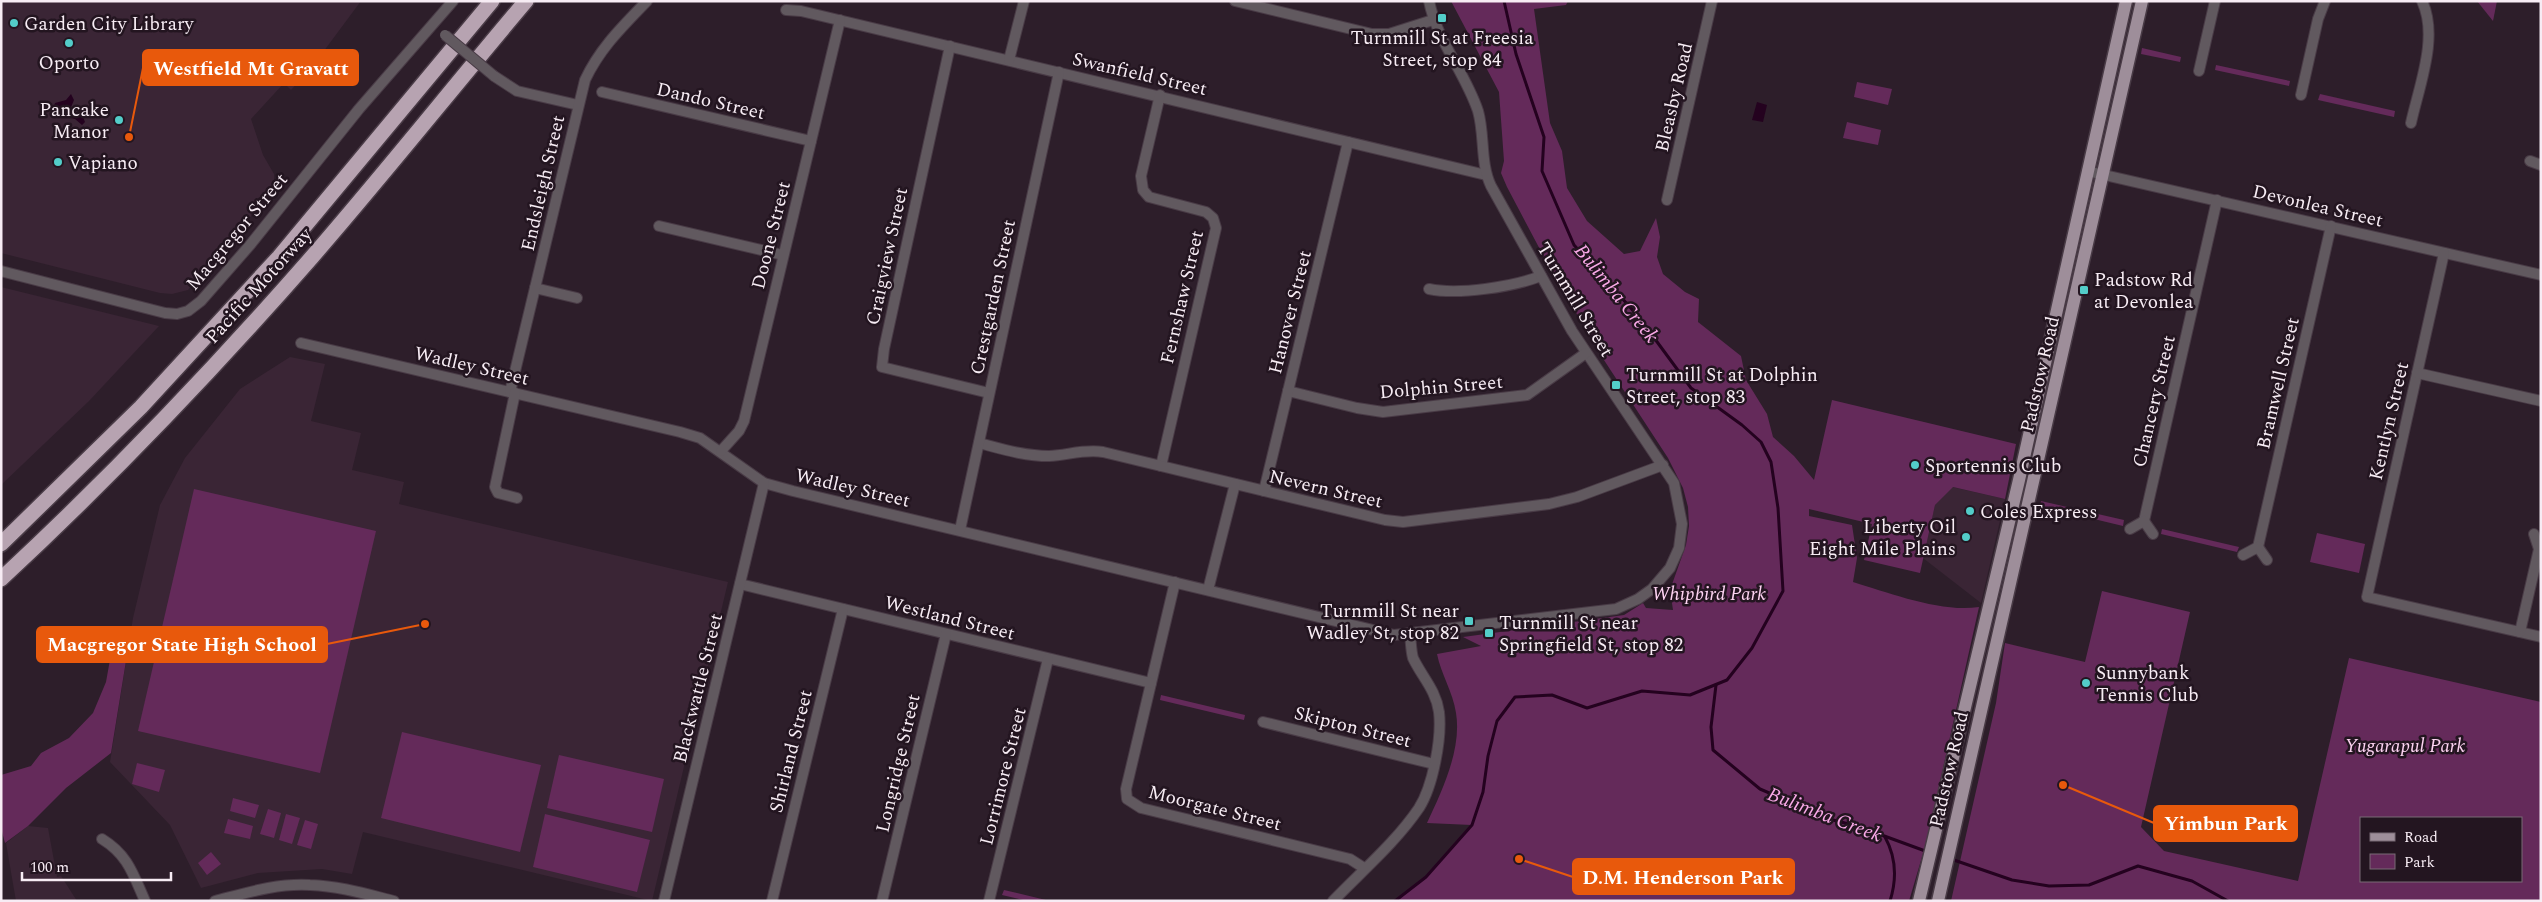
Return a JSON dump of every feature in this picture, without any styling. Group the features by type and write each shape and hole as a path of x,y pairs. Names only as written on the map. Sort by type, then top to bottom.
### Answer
{"highway":[{"name":"Pacific Motorway","path":"1,544 141,407 266,272 358,165 492,1"},
{"name":"Pacific Motorway","path":"1,579 158,424 241,336 383,174 526,1"}],"main road":[{"name":"Padstow Road","path":"1919,899 2020,480 2126,1"},
{"name":"Padstow Road","path":"1938,901 2142,1"}],"street":[{"name":"Macgregor Street","path":"1,271 165,313 177,314 188,311 201,301 245,251 359,108 452,1"},
{"name":"Endsleigh Street","path":"517,498 498,493 495,486 535,288 578,105 585,80 596,57 646,1"},
{"path":"1009,60 1024,1"},
{"path":"1234,1 1372,34 1389,34 1433,20"},
{"path":"1429,1 1433,20 1468,87 1477,109 1483,131 1486,175"},
{"name":"Bleasby Road","path":"1667,200 1712,1"},
{"path":"2199,71 2215,1"},
{"path":"2301,95 2318,19 2325,1"},
{"path":"2411,123 2428,45 2428,24 2422,1"},
{"name":"Swanfield Street","path":"786,10 802,11 1486,175"},
{"name":"Doone Street","path":"721,451 739,432 744,421 840,20"},
{"path":"432,24 494,76 518,91 578,105"},
{"name":"Craigview Street","path":"950,46 884,349 882,367 989,393"},
{"name":"Crestgarden Street","path":"960,530 1059,72"},
{"name":"Dando Street","path":"602,92 812,141"},
{"name":"Fernshaw Street","path":"1160,96 1141,176 1143,190 1148,197 1206,212 1213,218 1216,228 1161,466"},
{"name":"Hanover Street","path":"1264,491 1348,142"},
{"path":"2530,161 2541,165"},
{"name":"Devonlea Street","path":"2087,171 2541,275"},
{"name":"Turnmill Street","path":"1410,635 1616,609 1638,600 1662,579 1679,548 1682,524 1680,505 1674,483 1663,464 1586,353 1541,276 1486,175"},
{"name":"Chancery Street","path":"2144,522 2217,200"},
{"path":"659,226 784,255"},
{"name":"Bramwell Street","path":"2258,547 2331,226"},
{"name":"Kentlyn Street","path":"2444,252 2367,597 2520,632"},
{"path":"1429,289 1442,292 1504,286 1522,283 1541,276"},
{"path":"535,288 577,298"},
{"name":"Wadley Street","path":"301,343 700,438 721,451 740,468 764,483 1394,636 1410,635"},
{"name":"Dolphin Street","path":"1288,391 1357,408 1383,412 1527,395 1586,353"},
{"path":"2417,373 2541,401"},
{"name":"Nevern Street","path":"979,443 1027,456 1052,456 1088,450 1385,520 1403,522 1549,504 1577,497 1663,464"},
{"name":"Blackwattle Street","path":"664,901 764,483"},
{"path":"1208,590 1235,484"},
{"path":"2130,529 2144,522 2153,534"},
{"path":"2534,534 2539,549 2520,632 2541,637"},
{"path":"2243,555 2258,547 2267,560"},
{"name":"Moorgate Street","path":"1175,582 1126,789 1127,799 1133,804 1350,858 1364,868"},
{"name":"Westland Street","path":"740,584 1151,683"},
{"name":"Shirland Street","path":"772,901 843,608"},
{"name":"Longridge Street","path":"882,901 946,634"},
{"path":"1334,901 1420,806 1434,764 1440,732 1439,712 1435,694 1413,657 1410,635"},
{"name":"Lorrimore Street","path":"990,901 1048,659"},
{"name":"Skipton Street","path":"1263,722 1434,764"},
{"path":"102,839 116,848 127,862 145,901"},
{"path":"215,901 260,889 309,884 345,889 394,901"}],"shaded area":[{"path":"1,1 361,1 312,67 291,90 284,83 251,119 263,155 274,174 274,182 263,202 188,290 172,294 160,293 1,253"},
{"path":"71,94 74,100 69,112 72,116 83,117 85,122 82,125 75,119 66,117 64,105 57,108 54,106 55,103 66,100"},
{"path":"1757,102 1767,105 1763,122 1752,120"},
{"path":"1,287 159,326 89,401 1,485"},
{"path":"290,357 325,364 311,421 361,433 352,470 404,482 399,504 728,582 652,901 363,832 352,874 322,869 258,873 201,888 170,825 110,762 133,618 160,505 185,458 240,389"},
{"path":"1952,487 2005,499 1981,603 1923,558 1935,505"},
{"path":"28,826 48,828 57,877 61,876 77,901 16,901 6,843"}],"green space":[{"name":"Whipbird Park","path":"1451,1 1568,1 1566,5 1534,9 1550,123 1562,151 1567,188 1587,221 1624,254 1640,251 1656,218 1660,237 1657,257 1663,274 1685,292 1699,299 1698,322 1741,356 1746,380 1767,414 1773,437 1794,456 1814,480 1832,400 2016,444 2005,499 1953,487 1935,505 1920,573 1864,560 1872,524 1809,509 1809,516 1852,525 1857,558 1853,582 1932,605 1964,608 1979,607 1927,840 1909,901 1395,901 1426,877 1472,825 1427,823 1449,769 1456,741 1457,727 1456,713 1450,690 1437,654 1481,646 1463,637 1624,615 1643,603 1646,608 1673,610 1670,590 1686,545 1689,526 1688,507 1683,488 1668,458 1602,357 1564,292 1559,279 1553,274 1507,187 1501,173 1504,161 1499,92"},
{"path":"2477,1 2497,1 2493,21"},
{"path":"2142,48 2181,57 2180,62 2141,54"},
{"path":"2216,65 2290,81 2289,86 2215,70"},
{"path":"1857,82 1892,89 1888,105 1854,97"},
{"path":"2320,94 2395,111 2394,117 2318,100"},
{"path":"1847,122 1881,130 1878,145 1843,138"},
{"path":"194,489 376,531 320,773 138,731"},
{"path":"2041,501 2124,520 2123,526 2040,506"},
{"path":"2162,529 2239,547 2237,552 2161,534"},
{"path":"2317,533 2365,544 2359,573 2310,562"},
{"name":"Yugarapul Park","path":"2102,591 2190,612 2141,827 2164,851 2298,881 2349,658 2541,702 2541,901 1951,901 1996,703 2005,643 2085,662"},
{"path":"116,626 131,630 111,753 66,788 28,826 5,843 1,828 1,775 31,766 41,753 69,738 93,713 106,682"},
{"path":"1161,695 1245,715 1244,720 1160,700"},
{"path":"402,732 541,765 520,852 381,818"},
{"path":"559,755 664,779 652,832 547,808"},
{"path":"137,763 165,770 159,792 132,784"},
{"path":"233,798 259,805 255,818 230,811"},
{"path":"268,809 281,813 274,838 260,834"},
{"path":"286,814 300,818 292,844 279,840"},
{"path":"545,814 650,840 637,892 533,867"},
{"path":"228,819 253,826 250,839 224,833"},
{"path":"305,820 318,824 311,849 297,845"},
{"path":"211,852 221,864 207,875 198,863"},
{"path":"1004,890 1050,901 1027,901 1002,895"}],"waterway":[{"name":"Bulimba Creek","path":"1395,901 1426,877 1472,825 1483,792 1488,756 1497,721 1515,697 1552,695 1587,708 1642,691 1690,695 1727,680 1752,648 1783,591 1778,508 1771,462 1761,442 1742,425 1691,388 1638,316 1574,245 1542,171 1544,137 1516,54 1504,1"},
{"name":"Bulimba Creek","path":"1716,685 1711,727 1713,750 1760,789 1829,819 1857,826 1928,852"},
{"path":"1885,837 1889,845 1894,868 1894,885 1890,901"},
{"name":"Bulimba Creek","path":"1951,859 2012,880 2049,886 2089,885 2138,866 2192,881 2228,901"}],"place":[{"name":"Turnmill St at Freesia Street, stop 84","path":"1442,18"},
{"name":"Garden City Library","path":"14,23"},
{"name":"Oporto","path":"69,43"},
{"name":"Pancake Manor","path":"119,120"},
{"name":"Westfield Mt Gravatt","path":"129,137"},
{"name":"Vapiano","path":"58,162"},
{"name":"Padstow Rd at Devonlea","path":"2084,290"},
{"name":"Turnmill St at Dolphin Street, stop 83","path":"1616,385"},
{"name":"Sportennis Club","path":"1915,465"},
{"name":"Coles Express","path":"1970,511"},
{"name":"Liberty Oil Eight Mile Plains","path":"1966,537"},
{"name":"Turnmill St near Wadley St, stop 82","path":"1469,621"},
{"name":"Macgregor State High School","path":"425,624"},
{"name":"Turnmill St near Springfield St, stop 82","path":"1489,633"},
{"name":"Sunnybank Tennis Club","path":"2086,683"},
{"name":"Yimbun Park","path":"2063,785"},
{"name":"D.M. Henderson Park","path":"1519,859"}]}
